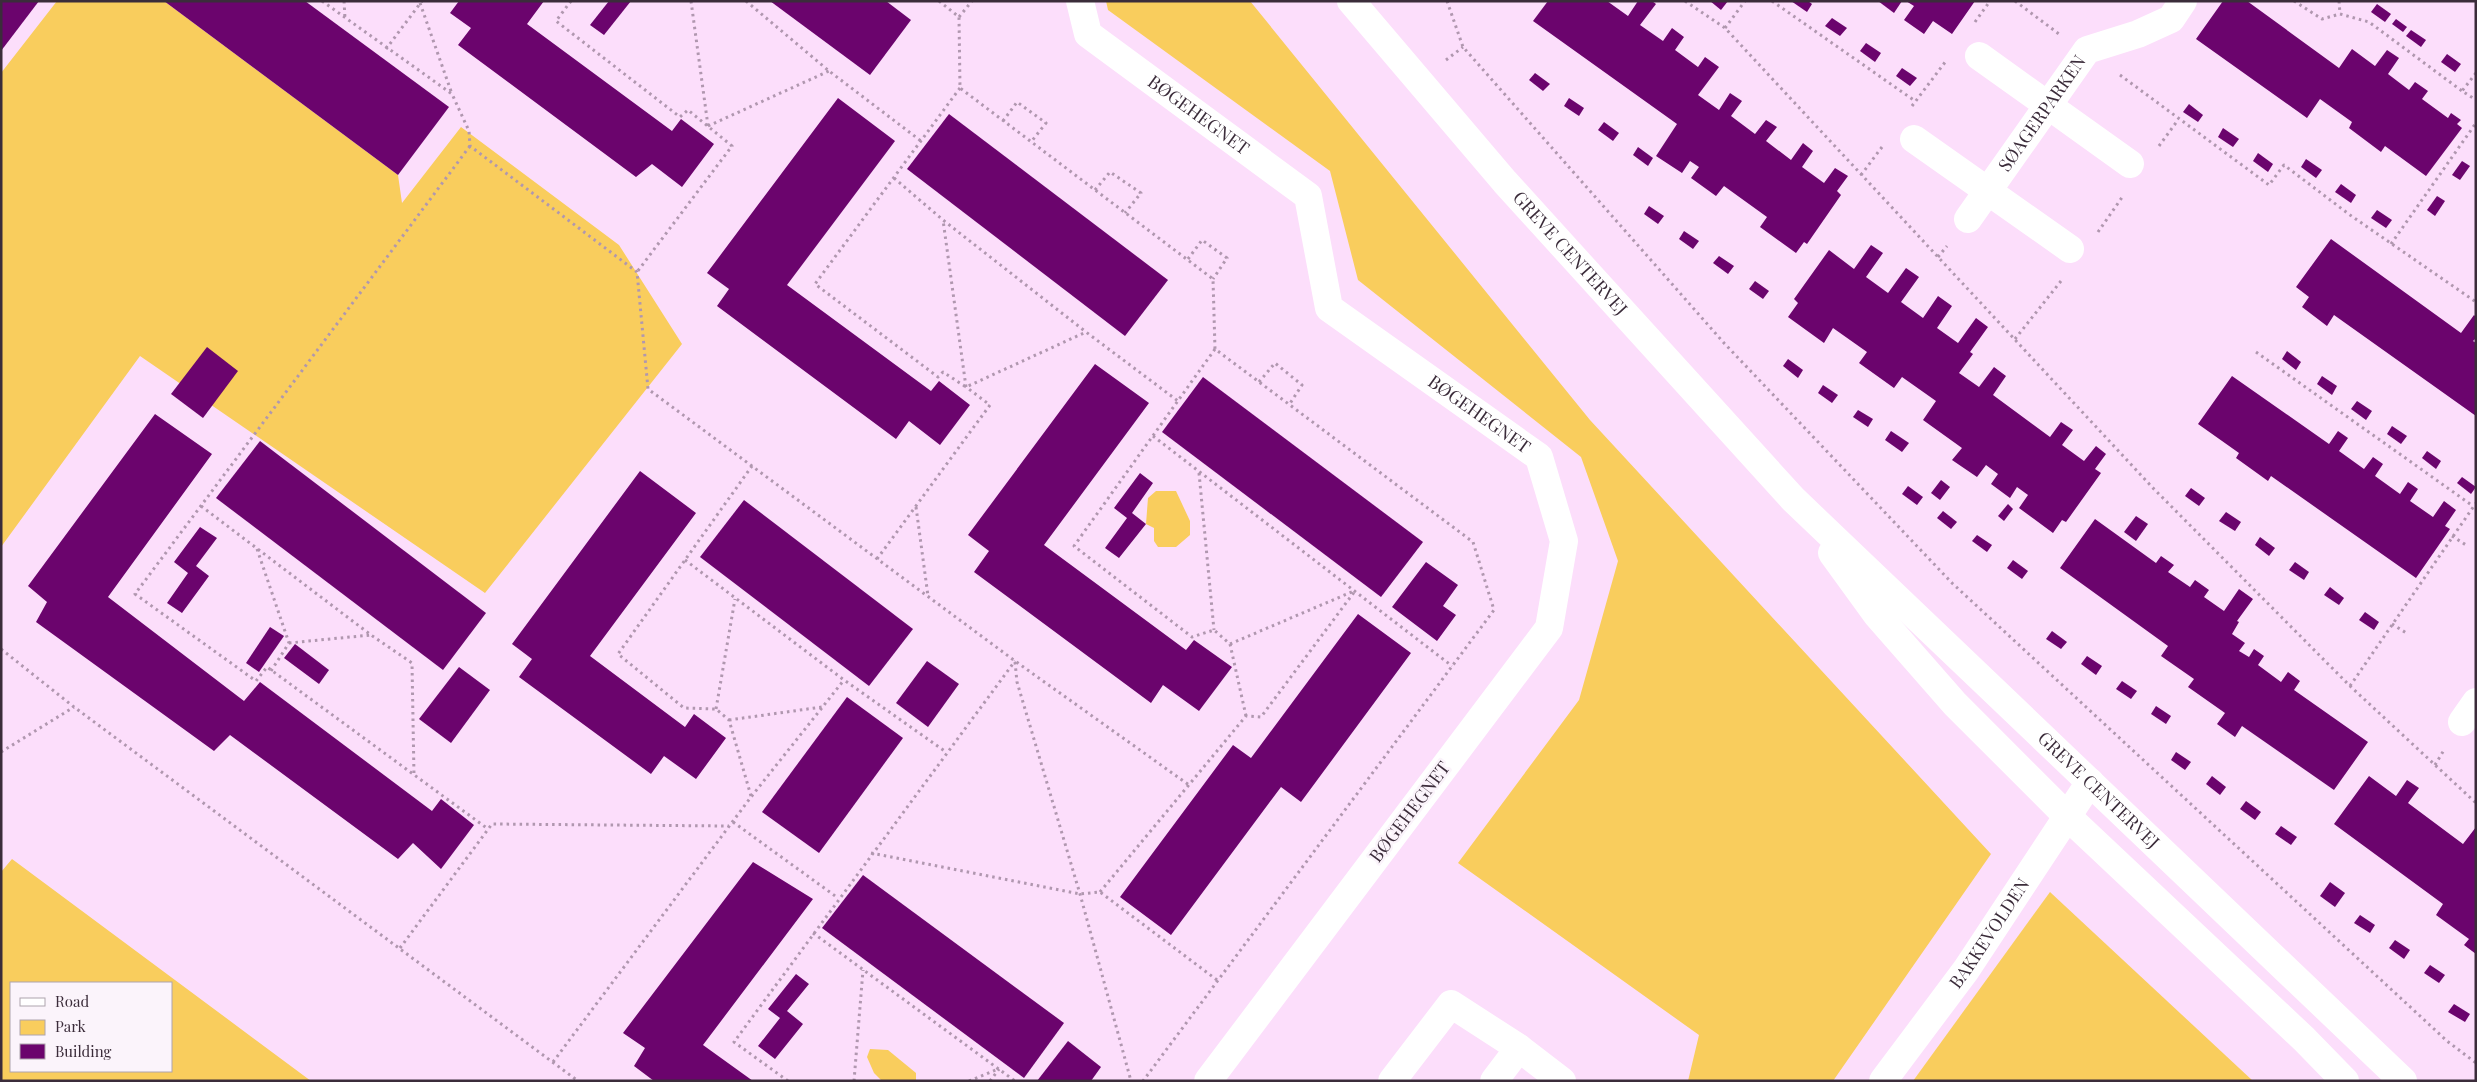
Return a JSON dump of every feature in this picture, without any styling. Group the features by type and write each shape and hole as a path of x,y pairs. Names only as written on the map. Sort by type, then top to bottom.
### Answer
{"street":[{"name":"BØGEHEGNET","path":"1080,1 1088,34 1308,196 1329,308 1539,457 1564,541 1549,628 1208,1081"},
{"name":"GREVE CENTERVEJ","path":"1351,1 1505,182 1793,499 2403,1081"},
{"name":"SØAGERPARKEN","path":"1968,219 2086,52 2138,34 2171,19 2183,1"},
{"path":"1979,56 2130,164"},
{"path":"1914,139 2070,248"},
{"name":"GREVE CENTERVEJ","path":"1793,499 1877,615 1956,704 2067,816 2304,1039 2345,1081"},
{"name":"BAKKEVOLDEN","path":"1883,1081 1966,970 2090,782"},
{"path":"1392,1081 1451,1004 1519,1048 1562,1081"},
{"path":"1494,1081 1519,1048"}],"path":[{"path":"322,1 386,49 452,94"},
{"path":"344,1 345,18"},
{"path":"571,1 556,21 680,117 688,110 732,146 637,272 648,388 1015,661 1189,785"},
{"path":"691,1 708,126"},
{"path":"746,1 829,71 921,142"},
{"path":"938,1 959,17"},
{"path":"877,559 990,405 943,372 938,378 816,284 960,88 959,17 972,1"},
{"path":"1447,1 1463,47 1724,342 1952,583 2448,1041 2476,1063"},
{"path":"1685,1 1725,28 2152,487 2350,686 2476,803"},
{"path":"1725,28 1745,1"},
{"path":"1772,1 1915,101"},
{"path":"1970,28 1990,1"},
{"path":"2015,1 2269,185 2284,165 2391,244 2476,302"},
{"path":"2294,1 2322,19 2340,14 2369,22 2476,100"},
{"path":"2339,1 2340,14"},
{"path":"386,49 421,2"},
{"path":"421,2 452,94 469,132 470,146 135,594 256,681 267,667 488,829"},
{"path":"1910,108 1948,57"},
{"path":"708,126 829,71"},
{"path":"2462,90 2476,73"},
{"path":"960,88 1213,279"},
{"path":"1003,121 1017,102 1046,123 1031,142"},
{"path":"2391,244 2476,123"},
{"path":"1861,175 1885,143"},
{"path":"470,146 637,272"},
{"path":"1095,190 1110,172 1141,193 1125,213"},
{"path":"894,178 943,220 1178,401"},
{"path":"943,220 966,387"},
{"path":"1188,260 1202,240 1227,258 1213,279 1215,349 1074,546 1192,636 1214,630"},
{"path":"966,387 1086,332"},
{"path":"1143,1081 1494,610 1473,542 1215,349"},
{"path":"2256,352 2474,504 2350,686"},
{"path":"1259,382 1275,364 1302,385 1289,404"},
{"path":"1153,436 1452,666"},
{"path":"751,797 729,720 716,709 684,708 618,654 752,466"},
{"path":"1199,473 1214,630 1230,644 1246,716"},
{"path":"201,506 371,635 412,663 414,776"},
{"path":"916,506 928,596"},
{"path":"2452,536 2466,545"},
{"path":"256,547 289,643"},
{"path":"685,560 844,680 946,752"},
{"path":"1230,644 1355,591"},
{"path":"1246,716 1261,717 1355,591"},
{"path":"716,709 735,599"},
{"path":"2392,624 2408,634"},
{"path":"289,643 371,635"},
{"path":"271,671 289,643"},
{"path":"1,649 74,707 578,1081"},
{"path":"788,1081 734,1042 871,853 1015,661"},
{"path":"1015,661 1017,682 1080,894 1131,1081"},
{"path":"553,1062 751,797 844,680"},
{"path":"1,752 74,707"},
{"path":"729,720 823,707"},
{"path":"1100,892 1246,716"},
{"path":"733,822 838,898"},
{"path":"400,948 492,824 730,826"},
{"path":"871,853 1080,894 1100,892 1217,980"},
{"path":"813,933 1015,1081"},
{"path":"854,1081 863,970"},
{"path":"969,1081 999,1069"},
{"path":"990,1081 999,1069"}],"green space":[{"path":"57,1 164,1 398,175 402,203 461,127 619,245 682,344 485,593 140,356 1,547 1,73"},
{"path":"1106,1 1250,1 1590,420 1991,854 1833,1081 1688,1081 1699,1035 1458,863 1579,700 1618,561 1581,457 1358,280 1330,171 1108,10"},
{"path":"1156,491 1176,491 1190,521 1190,535 1176,547 1158,547 1154,541 1154,528 1146,524 1148,498"},
{"path":"12,859 311,1081 1,1081 1,872"},
{"path":"2050,892 2253,1081 1913,1081"},
{"path":"870,1049 888,1050 916,1073 916,1081 881,1080 874,1073 867,1057"}],"building":[{"path":"1,1 39,1 1,51"},
{"path":"164,1 305,1 449,107 398,175"},
{"path":"459,1 544,1 527,24 672,131 681,119 714,144 682,187 652,164 636,177 458,45 471,28 450,13"},
{"path":"609,1 631,1 604,35 590,25"},
{"path":"770,1 886,1 911,20 870,75"},
{"path":"1548,1 1607,1 1628,16 1638,1 1652,1 1656,4 1640,25 1663,41 1672,28 1684,37 1675,50 1698,67 1705,57 1719,67 1698,95 1719,110 1730,93 1742,101 1731,116 1755,134 1766,120 1777,127 1766,141 1791,160 1803,143 1813,151 1802,167 1824,183 1835,168 1848,176 1837,191 1841,195 1807,244 1804,242 1796,253 1760,227 1767,217 1724,186 1716,196 1691,178 1699,167 1690,161 1682,173 1656,156 1677,124 1533,21"},
{"path":"1710,1 1728,1 1721,10"},
{"path":"1791,1 1808,1 1812,4 1807,12"},
{"path":"1878,1 1902,1 1894,13"},
{"path":"1906,1 1975,1 1952,34 1933,21 1924,34 1904,20 1914,6"},
{"path":"2223,1 2247,1 2339,68 2352,49 2375,66 2387,50 2399,58 2388,74 2409,90 2415,82 2428,91 2422,99 2448,118 2451,113 2461,120 2457,124 2462,128 2426,176 2385,146 2381,152 2349,128 2352,122 2320,99 2307,118 2196,39"},
{"path":"2377,4 2391,14 2385,22 2371,12"},
{"path":"1832,18 1847,28 1840,36 1825,26"},
{"path":"2396,19 2407,27 2403,32 2392,24"},
{"path":"2411,30 2426,40 2421,47 2406,36"},
{"path":"1866,43 1881,53 1875,62 1860,51"},
{"path":"2447,54 2461,64 2455,72 2441,62"},
{"path":"1902,68 1917,78 1910,86 1896,76"},
{"path":"1535,73 1550,84 1543,91 1529,80"},
{"path":"838,98 895,141 787,285 931,391 939,381 970,405 940,445 909,421 896,439 717,306 729,289 707,273"},
{"path":"1569,98 1584,108 1579,116 1564,106"},
{"path":"2189,104 2203,115 2198,122 2183,112"},
{"path":"949,114 1168,280 1125,336 907,169"},
{"path":"1604,122 1619,133 1613,141 1598,130"},
{"path":"2223,128 2239,139 2233,147 2218,137"},
{"path":"1638,147 1653,158 1648,166 1633,155"},
{"path":"2258,153 2273,164 2268,172 2253,161"},
{"path":"2306,159 2322,170 2316,178 2301,167"},
{"path":"2462,161 2470,166 2460,180 2452,175"},
{"path":"2341,184 2356,195 2351,203 2335,192"},
{"path":"2437,196 2445,201 2435,216 2427,210"},
{"path":"1649,206 1664,216 1658,224 1644,214"},
{"path":"2377,210 2392,220 2386,228 2371,218"},
{"path":"1684,231 1699,241 1693,249 1679,239"},
{"path":"2331,239 2461,333 2474,315 2476,317 2476,338 2473,341 2476,343 2476,416 2334,315 2327,326 2302,307 2309,297 2296,287"},
{"path":"1871,245 1883,253 1866,277 1888,293 1906,268 1919,277 1901,302 1923,318 1938,296 1952,306 1937,328 1958,343 1976,318 1988,327 1970,352 1973,354 1959,373 1979,387 1994,367 2006,376 1993,395 2050,437 2061,422 2073,430 2062,445 2084,461 2096,446 2106,454 2095,469 2101,473 2066,522 2062,520 2053,533 2019,508 2028,495 2017,487 2010,498 1991,484 1998,474 1986,465 1977,477 1952,460 1962,448 1923,420 1936,401 1902,377 1894,388 1859,363 1867,352 1833,328 1824,343 1788,317 1798,303 1794,299 1829,250 1854,269"},
{"path":"1719,256 1734,266 1728,274 1713,263"},
{"path":"1755,281 1769,291 1763,299 1749,289"},
{"path":"207,347 238,371 203,418 171,394"},
{"path":"2287,351 2301,362 2296,370 2282,359"},
{"path":"1788,359 1803,370 1798,378 1783,366"},
{"path":"1095,364 1149,403 1044,545 1186,650 1194,640 1232,667 1199,711 1163,685 1151,703 974,572 989,551 968,535"},
{"path":"2232,376 2329,444 2338,431 2348,438 2339,451 2364,469 2373,457 2383,464 2375,476 2400,494 2408,482 2418,489 2410,501 2433,517 2444,501 2456,510 2445,526 2450,529 2416,578 2271,476 2268,481 2236,458 2239,453 2198,424"},
{"path":"2322,376 2337,386 2332,395 2317,384"},
{"path":"1203,377 1423,542 1381,597 1162,432"},
{"path":"1823,385 1838,395 1832,403 1818,393"},
{"path":"2357,401 2372,411 2366,420 2351,409"},
{"path":"1858,410 1873,419 1868,427 1853,417"},
{"path":"155,414 212,454 108,597 244,701 260,682 432,811 441,799 474,825 441,869 413,843 398,859 230,735 214,751 36,622 47,602 28,586"},
{"path":"2392,426 2407,436 2401,444 2387,434"},
{"path":"1891,431 1909,443 1902,452 1885,440"},
{"path":"260,441 486,613 443,670 216,498"},
{"path":"2427,451 2441,461 2436,469 2422,458"},
{"path":"640,471 696,513 590,656 685,727 694,714 726,738 696,779 664,756 651,774 519,677 532,659 512,644"},
{"path":"1140,473 1153,483 1132,513 1146,524 1119,558 1105,548 1127,518 1114,508"},
{"path":"2462,477 2476,487 2471,494 2457,483"},
{"path":"1941,480 1950,487 1940,500 1931,493"},
{"path":"1908,486 1923,497 1917,505 1902,494"},
{"path":"2191,488 2205,498 2199,506 2185,496"},
{"path":"744,500 913,629 869,686 700,557"},
{"path":"2008,504 2013,509 2004,521 1998,516"},
{"path":"1943,511 1957,522 1951,529 1937,518"},
{"path":"2226,512 2241,522 2235,531 2219,521"},
{"path":"2136,516 2148,524 2136,541 2124,532"},
{"path":"2095,519 2156,563 2161,556 2174,565 2168,572 2190,587 2195,580 2209,590 2204,597 2224,611 2239,589 2253,599 2237,621 2239,622 2232,634 2245,643 2239,651 2249,657 2254,649 2264,656 2258,665 2281,682 2288,672 2300,681 2294,690 2368,742 2334,790 2242,726 2235,737 2217,724 2225,713 2188,687 2194,679 2161,656 2168,646 2060,568"},
{"path":"200,527 217,538 196,566 209,576 182,613 167,603 188,573 174,562"},
{"path":"1977,535 1992,545 1987,552 1972,541"},
{"path":"2260,537 2275,548 2269,556 2255,545"},
{"path":"2013,560 2028,571 2022,579 2007,568"},
{"path":"1426,562 1458,585 1443,606 1456,615 1437,641 1392,607"},
{"path":"2295,562 2309,572 2304,580 2289,570"},
{"path":"2330,587 2344,598 2339,605 2324,595"},
{"path":"2365,612 2379,622 2374,630 2359,620"},
{"path":"1358,614 1411,653 1301,802 1281,787 1171,935 1120,897 1233,745 1251,758"},
{"path":"270,627 284,636 259,672 246,663"},
{"path":"2052,631 2067,642 2061,649 2046,639"},
{"path":"295,644 329,670 319,684 284,658"},
{"path":"2087,656 2102,666 2096,675 2081,664"},
{"path":"927,661 959,684 928,727 896,703"},
{"path":"459,667 490,690 451,743 419,719"},
{"path":"2122,681 2137,691 2131,699 2116,689"},
{"path":"847,697 903,738 819,853 762,812"},
{"path":"2156,706 2171,716 2166,724 2151,714"},
{"path":"2176,752 2191,762 2185,770 2171,760"},
{"path":"2212,776 2226,787 2220,795 2206,784"},
{"path":"2369,776 2396,796 2407,780 2419,788 2408,803 2463,844 2476,827 2476,954 2464,945 2469,939 2436,915 2443,904 2334,824"},
{"path":"2246,801 2261,812 2255,820 2240,809"},
{"path":"2281,826 2297,837 2291,845 2275,834"},
{"path":"753,862 813,899 703,1045 753,1081 654,1081 634,1066 645,1048 623,1033"},
{"path":"863,875 1064,1023 1024,1078 822,928"},
{"path":"2330,882 2345,893 2335,907 2320,896"},
{"path":"2360,915 2375,925 2370,933 2354,923"},
{"path":"2395,940 2410,950 2404,959 2389,948"},
{"path":"2430,965 2445,975 2439,983 2424,973"},
{"path":"796,974 809,984 787,1011 803,1024 775,1059 758,1046 780,1018 768,1009"},
{"path":"2454,1004 2470,1014 2465,1022 2448,1012"},
{"path":"1068,1041 1101,1067 1091,1081 1037,1081"}]}
